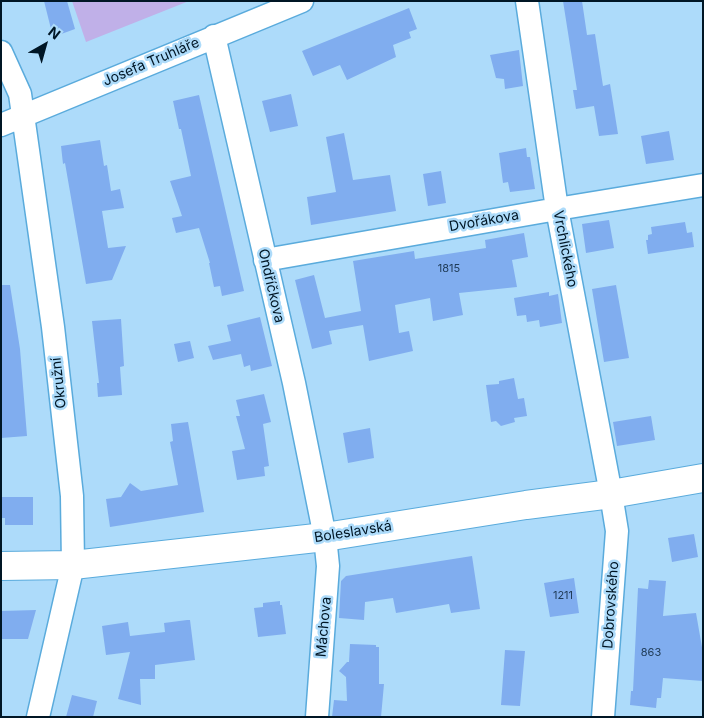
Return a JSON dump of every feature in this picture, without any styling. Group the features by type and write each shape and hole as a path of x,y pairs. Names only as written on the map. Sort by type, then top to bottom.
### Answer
{"main road":[{"name":"Boleslavská","path":"1,566 73,565 325,537 526,505 611,494 703,478"}],"street":[{"name":"Josefa Truhláře","path":"1,125 302,1"},
{"name":"Vrchlického","path":"527,1 557,208 611,494"},
{"name":"Ondříčkova","path":"214,36 294,383 325,537"},
{"name":"Okružní","path":"1,52 20,94 24,116 53,327 72,496 73,565 38,717"},
{"name":"Dvořákova","path":"265,260 557,208 703,185"},
{"name":"Dobrovského","path":"603,717 617,532 611,494"},
{"name":"Máchova","path":"317,717 328,566 325,537"}],"shaded area":[{"path":"72,1 189,1 86,42"}],"building":[{"path":"44,1 67,1 75,29 53,37"},
{"path":"563,1 582,1 587,35 595,34 603,86 610,84 618,134 599,136 594,106 576,109 573,90 577,90"},
{"path":"409,8 417,29 409,32 411,38 393,45 396,57 347,80 340,65 313,76 302,51"},
{"path":"519,50 523,86 505,89 504,79 496,78 490,55"},
{"path":"291,94 298,126 270,132 262,101"},
{"path":"199,95 244,291 222,296 220,286 214,287 210,263 199,228 176,233 172,218 182,216 170,181 191,176 173,101"},
{"path":"669,131 674,160 646,164 641,136"},
{"path":"344,133 353,180 390,175 396,211 311,225 307,197 336,192 326,137"},
{"path":"100,140 104,166 107,165 111,191 120,189 124,208 102,211 108,248 126,246 112,280 86,284 61,146"},
{"path":"526,148 527,157 530,157 535,189 510,192 508,182 503,183 499,153"},
{"path":"441,171 446,203 428,206 423,174"},
{"path":"609,220 614,248 586,253 582,224"},
{"path":"685,222 687,233 692,232 694,247 648,254 646,240 648,240 648,235 652,234 651,227"},
{"path":"524,233 528,257 512,260 517,287 459,293 463,315 433,321 430,298 395,305 399,333 409,331 413,351 369,361 363,325 329,331 332,344 312,349 295,280 314,275 325,318 361,311 353,261 414,251 415,259 486,248 485,240"},
{"path":"1,285 10,285 20,349 27,436 1,438"},
{"path":"616,285 629,358 604,362 592,289"},
{"path":"549,292 549,296 558,294 562,323 540,327 539,320 527,322 526,315 517,316 514,298"},
{"path":"260,317 272,366 251,371 250,365 244,367 241,354 213,360 208,346 231,341 227,325"},
{"path":"121,319 124,366 120,367 122,395 98,397 97,383 99,383 92,321"},
{"path":"190,341 194,358 178,362 174,344"},
{"path":"514,378 518,399 524,398 527,416 514,418 515,422 501,426 496,421 491,422 486,385 499,384 499,381"},
{"path":"264,394 271,422 263,424 269,466 264,467 265,476 237,480 232,451 245,449 236,416 240,416 236,400"},
{"path":"651,416 655,440 617,446 613,422"},
{"path":"188,422 204,512 110,527 106,499 121,497 130,483 141,491 178,485 170,442 173,441 171,424"},
{"path":"370,428 374,458 348,463 343,433"},
{"path":"1,497 33,497 33,525 5,525 5,518 1,518"},
{"path":"694,534 698,557 672,562 668,538"},
{"path":"472,556 480,609 451,613 449,604 396,613 393,598 365,602 364,620 339,618 341,581 346,576"},
{"path":"574,578 579,613 550,617 544,583"},
{"path":"649,580 666,581 663,616 696,613 703,653 703,681 663,678 661,698 657,698 656,708 630,705 631,691 633,691 638,588 648,589"},
{"path":"280,601 286,634 258,637 254,608 263,607 263,603"},
{"path":"36,610 28,639 1,639 1,611"},
{"path":"190,620 195,660 155,665 155,679 140,679 141,705 118,699 130,652 106,655 102,626 128,622 130,636 165,632 164,623"},
{"path":"350,644 376,645 376,647 379,647 379,684 384,684 381,717 332,717 334,700 347,701 346,677 339,671 349,662"},
{"path":"505,650 525,651 520,706 501,705"},
{"path":"72,695 97,701 93,717 66,717"}]}
